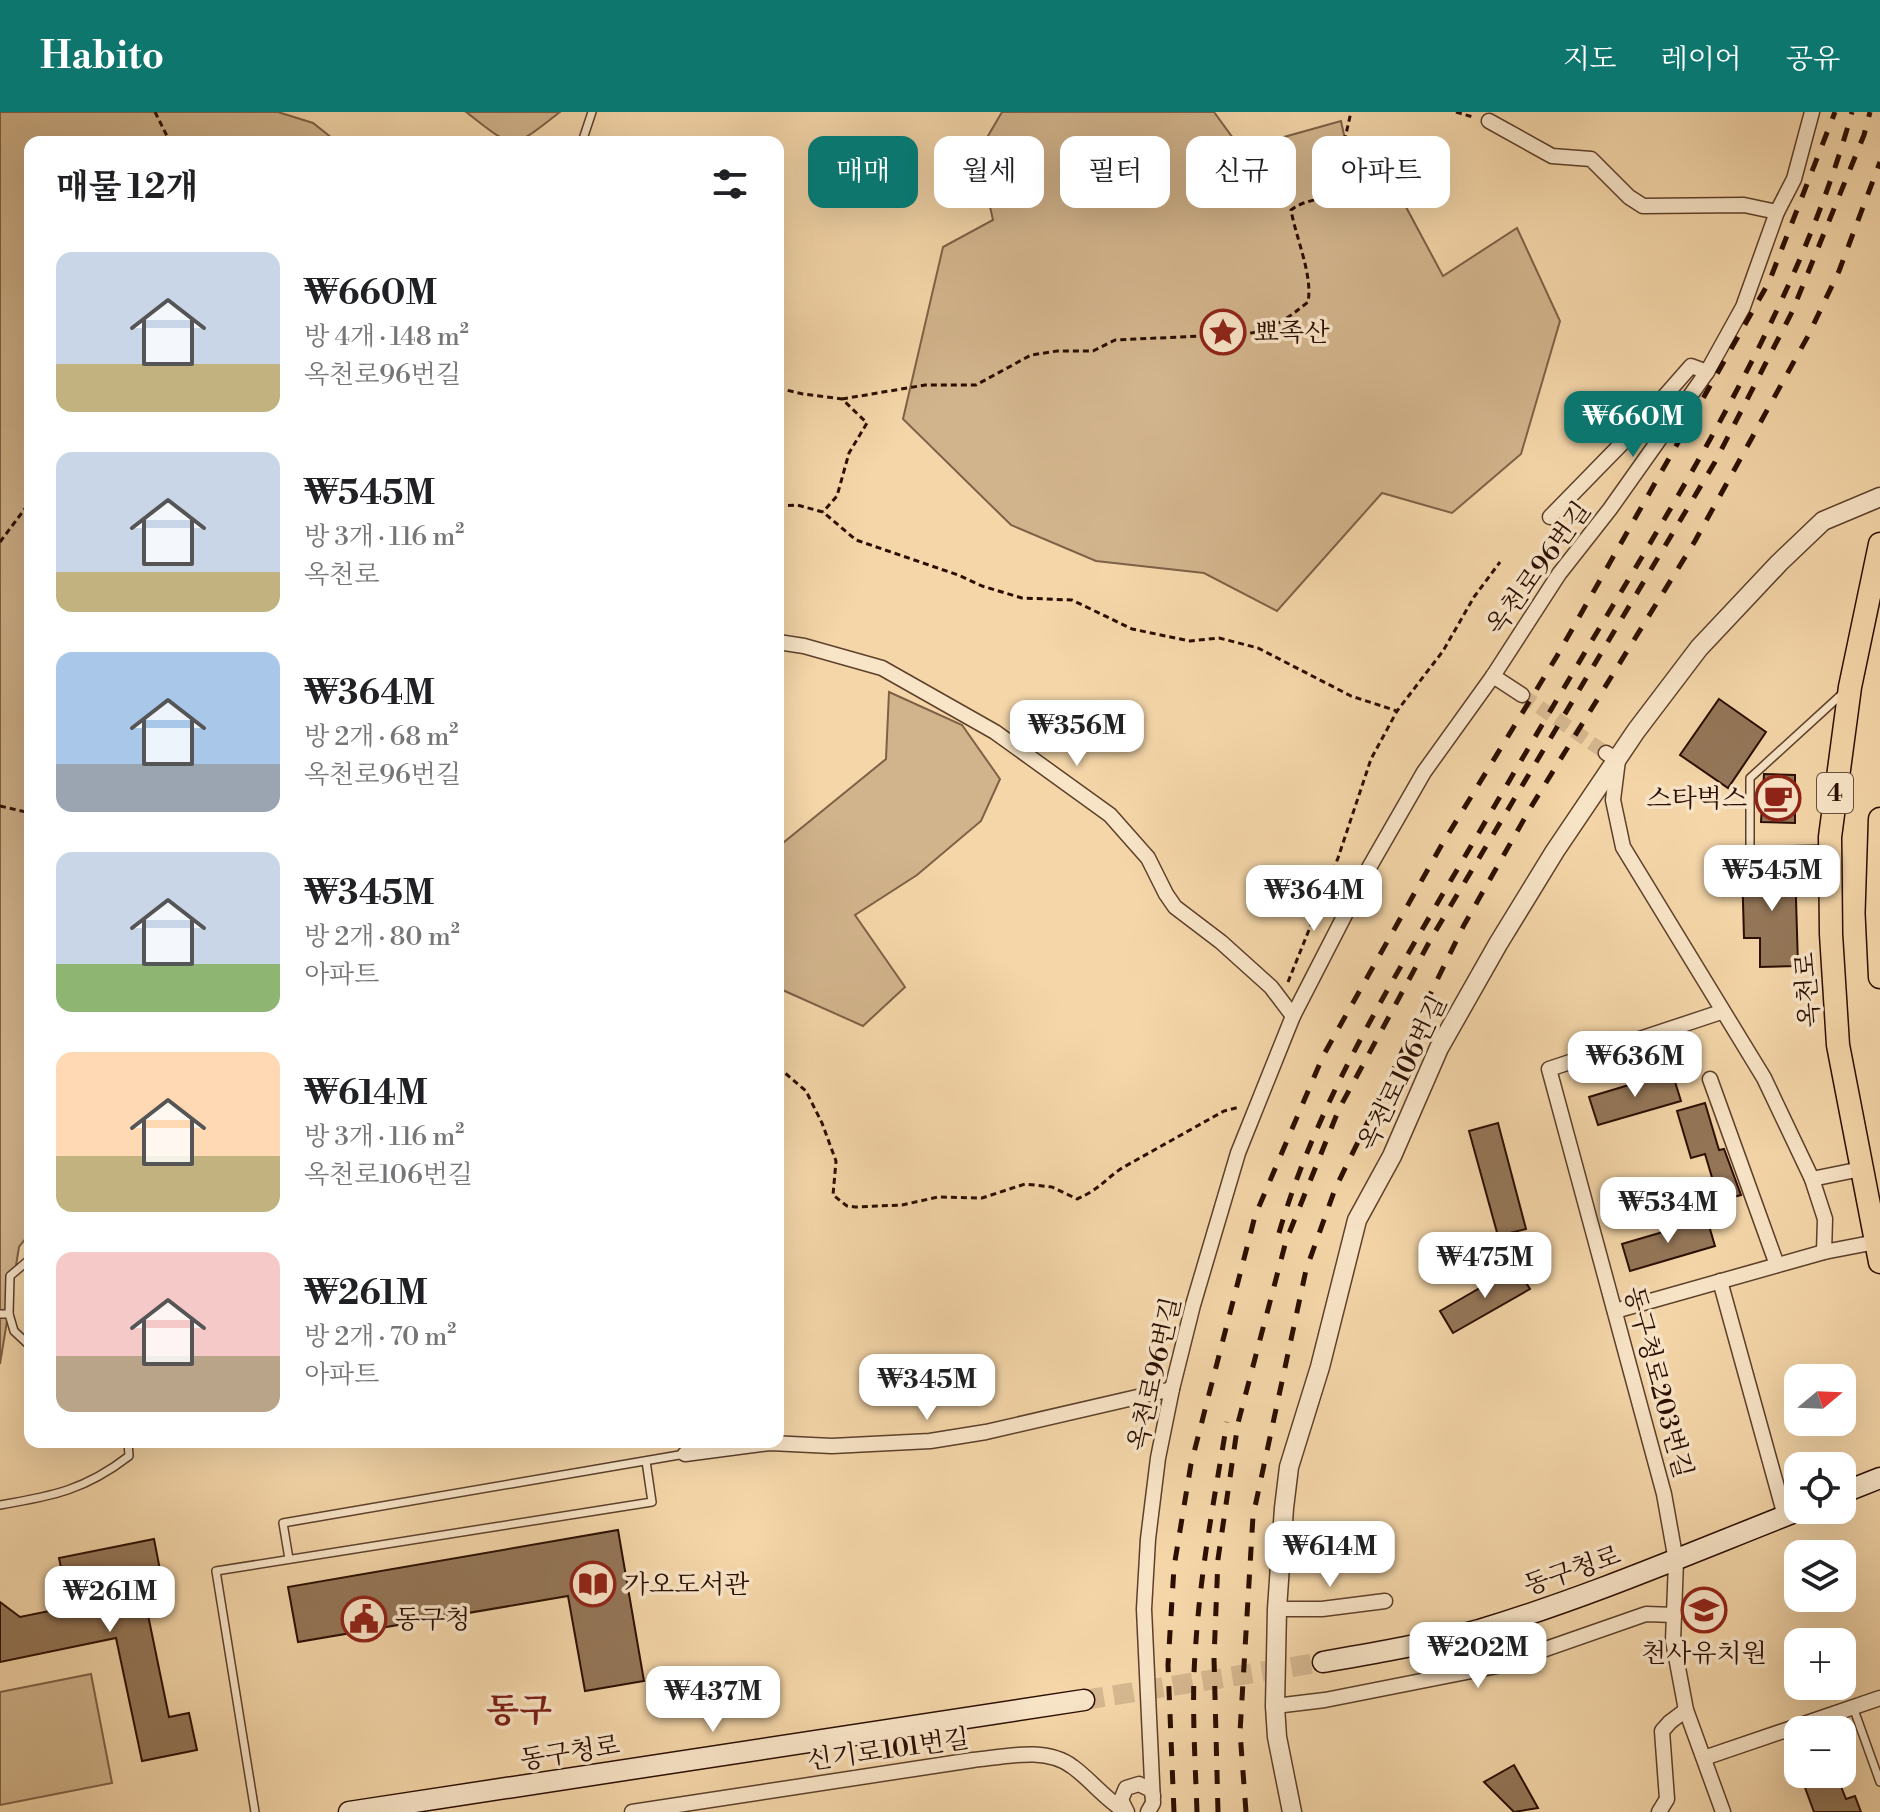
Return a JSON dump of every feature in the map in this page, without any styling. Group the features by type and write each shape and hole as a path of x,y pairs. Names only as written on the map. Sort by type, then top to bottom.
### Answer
{"main road":[{"name":"옥천로","path":"1878,1252 1838,1045 1831,934 1830,848 1850,687 1880,544"},
{"name":"4","path":"1880,819 1877,913 1880,977"},
{"path":"1856,1487 1880,1478"},
{"name":"동구청로","path":"1323,1662 1478,1630 1676,1561 1784,1516"},
{"name":"동구청로","path":"349,1812 1084,1700"}],"street":[{"name":"옥천로96번길","path":"1152,1806 1145,1595 1158,1458 1172,1389 1210,1241 1238,1153 1294,1014 1370,866 1424,772 1493,676 1559,574 1610,509 1707,372 1743,307 1777,212 1794,179 1812,112"},
{"path":"1489,121 1552,156 1591,159 1619,188 1643,206 1744,205 1777,212"},
{"path":"1550,517 1634,431 1681,375 1691,366 1707,372"},
{"name":"옥천로106번길","path":"1292,1812 1277,1737 1275,1706 1277,1609 1289,1467 1320,1367 1357,1220 1392,1156 1439,1048 1498,944 1612,757 1636,731 1699,648 1779,563 1823,521 1880,497"},
{"path":"784,643 882,668 995,732 1110,815 1148,858 1175,907 1221,942 1271,987 1294,1014"},
{"path":"1493,676 1522,695"},
{"path":"1612,757 1613,800 1623,847 1764,1078 1812,1179 1825,1219 1824,1252"},
{"name":"동구청로203번길","path":"1721,1012 1549,1069 1664,1494 1676,1561 1673,1641 1686,1710 1723,1812"},
{"path":"1710,1079 1777,1265"},
{"path":"1812,1179 1861,1169"},
{"name":"옥천로","path":"1615,1311 1824,1252 1878,1252"},
{"name":"동구청로","path":"1720,1281 1784,1487"},
{"path":"784,1443 832,1446 930,1441 986,1432 1172,1389"},
{"path":"685,1454 728,1448"},
{"path":"1277,1609 1322,1609 1385,1601"},
{"path":"1275,1706 1325,1700 1497,1666 1646,1614 1674,1615"},
{"path":"1704,1758 1880,1698"},
{"path":"1659,1812 1667,1799 1662,1731 1686,1710"},
{"name":"신기로101번길","path":"632,1812 973,1760 1030,1755 1060,1758 1094,1786 1111,1808 1126,1812"},
{"path":"1094,1786 1118,1790 1129,1786 1141,1776 1151,1757"},
{"path":"1129,1786 1145,1786 1152,1806"},
{"path":"1126,1812 1121,1800 1129,1786"}],"lane":[{"path":"584,136 592,112"},
{"path":"1830,848 1750,851 1750,778 1850,687"},
{"path":"24,1264 10,1276 9,1314 14,1331 24,1340"},
{"path":"0,1314 9,1314"},
{"path":"0,1505 47,1497 102,1477 129,1456 128,1448"},
{"path":"289,1559 283,1523 685,1454"},
{"path":"255,1812 216,1571 652,1502 646,1461"},
{"path":"1853,1707 1880,1782"}],"path":[{"path":"155,112 167,136"},
{"path":"784,389 842,399 925,385 976,385 1031,355 1093,351 1115,340 1266,331 1282,323 1308,302 1311,287 1291,210 1303,201 1332,195 1351,112"},
{"path":"823,512 837,496 849,453 867,423 842,399"},
{"path":"784,506 797,505 823,512 856,540 1022,598 1072,600 1132,629 1160,635 1190,641 1219,638 1244,643 1351,696 1397,711"},
{"path":"0,542 24,510"},
{"path":"1294,1014 1287,999 1286,987 1338,858 1371,759 1397,711 1443,651 1474,597 1500,562"},
{"path":"0,806 24,812"},
{"path":"784,1072 806,1091 822,1123 836,1161 833,1195 847,1206 902,1205 938,1197 982,1198 1025,1184 1052,1187 1077,1199 1098,1190 1107,1178 1122,1168 1224,1111 1259,1102"}],"shaded area":[{"path":"0,112 278,112 313,123 329,136 24,136 24,1241 19,1247 0,1364"},
{"path":"466,112 560,112 527,136 495,134"},
{"path":"1002,112 1214,112 1232,136 1186,136 1186,208 1296,208 1296,136 1287,136 1341,121 1344,136 1312,136 1312,208 1407,208 1443,276 1517,228 1560,321 1521,454 1452,513 1382,493 1277,611 1204,573 1096,561 1011,525 903,419 943,247 993,220 990,208 1044,208 1044,136 988,136"},
{"path":"889,692 962,725 1000,779 981,821 917,875 855,915 905,987 863,1026 784,991 784,842 886,759"},
{"path":"91,1674 112,1783 0,1805 0,1692"}],"building":[{"path":"1719,699 1766,732 1728,788 1680,755"},
{"name":"스타벅스","path":"1764,774 1795,775 1795,823 1761,822"},
{"path":"1795,865 1798,966 1760,967 1760,938 1744,938 1742,866"},
{"path":"1672,1072 1681,1101 1598,1125 1589,1097"},
{"path":"1705,1103 1719,1150 1724,1149 1741,1195 1719,1201 1705,1154 1691,1158 1677,1111"},
{"path":"1498,1123 1526,1229 1498,1236 1469,1131"},
{"path":"1707,1219 1715,1246 1630,1271 1622,1244"},
{"path":"1516,1267 1530,1289 1453,1333 1440,1311"},
{"name":"동구청","path":"618,1530 644,1681 585,1691 568,1596 298,1642 288,1587"},
{"path":"154,1539 167,1606 158,1608 159,1613 148,1615 169,1717 189,1713 197,1750 142,1761 116,1638 0,1662 0,1602 20,1617 69,1607 59,1558"},
{"path":"1514,1765 1538,1808 1514,1812 1484,1782"},
{"path":"1805,1788 1842,1788 1846,1799 1855,1796 1861,1812 1814,1812"}],"tunnel":[{"path":"1522,695 1606,753"},
{"path":"1084,1700 1323,1662"}],"railway":[{"path":"1174,1812 1168,1665 1174,1567 1191,1464 1255,1216 1323,1056 1441,846 1557,656 1769,282 1835,112"},
{"path":"1279,1233 1311,1144 1373,1015 1682,488 1749,367 1807,242 1852,112"},
{"path":"1218,1812 1214,1658 1218,1559 1238,1423 1286,1241 1339,1109 1432,937 1715,462 1792,312 1864,135 1870,112"},
{"path":"1246,1812 1240,1732 1253,1516 1306,1270 1335,1189 1464,925 1531,807 1695,541 1808,336 1839,271 1880,162"},
{"path":"1197,1812 1194,1705 1198,1613 1227,1422"}],"place":[{"name":"뾰족산","path":"1223,332"},
{"name":"스타벅스","path":"1778,798"},
{"name":"가오도서관","path":"593,1584"},
{"name":"천사유치원","path":"1704,1610"},
{"name":"동구청","path":"364,1619"}],"district":[{"name":"동구","path":"519,1710"}]}
